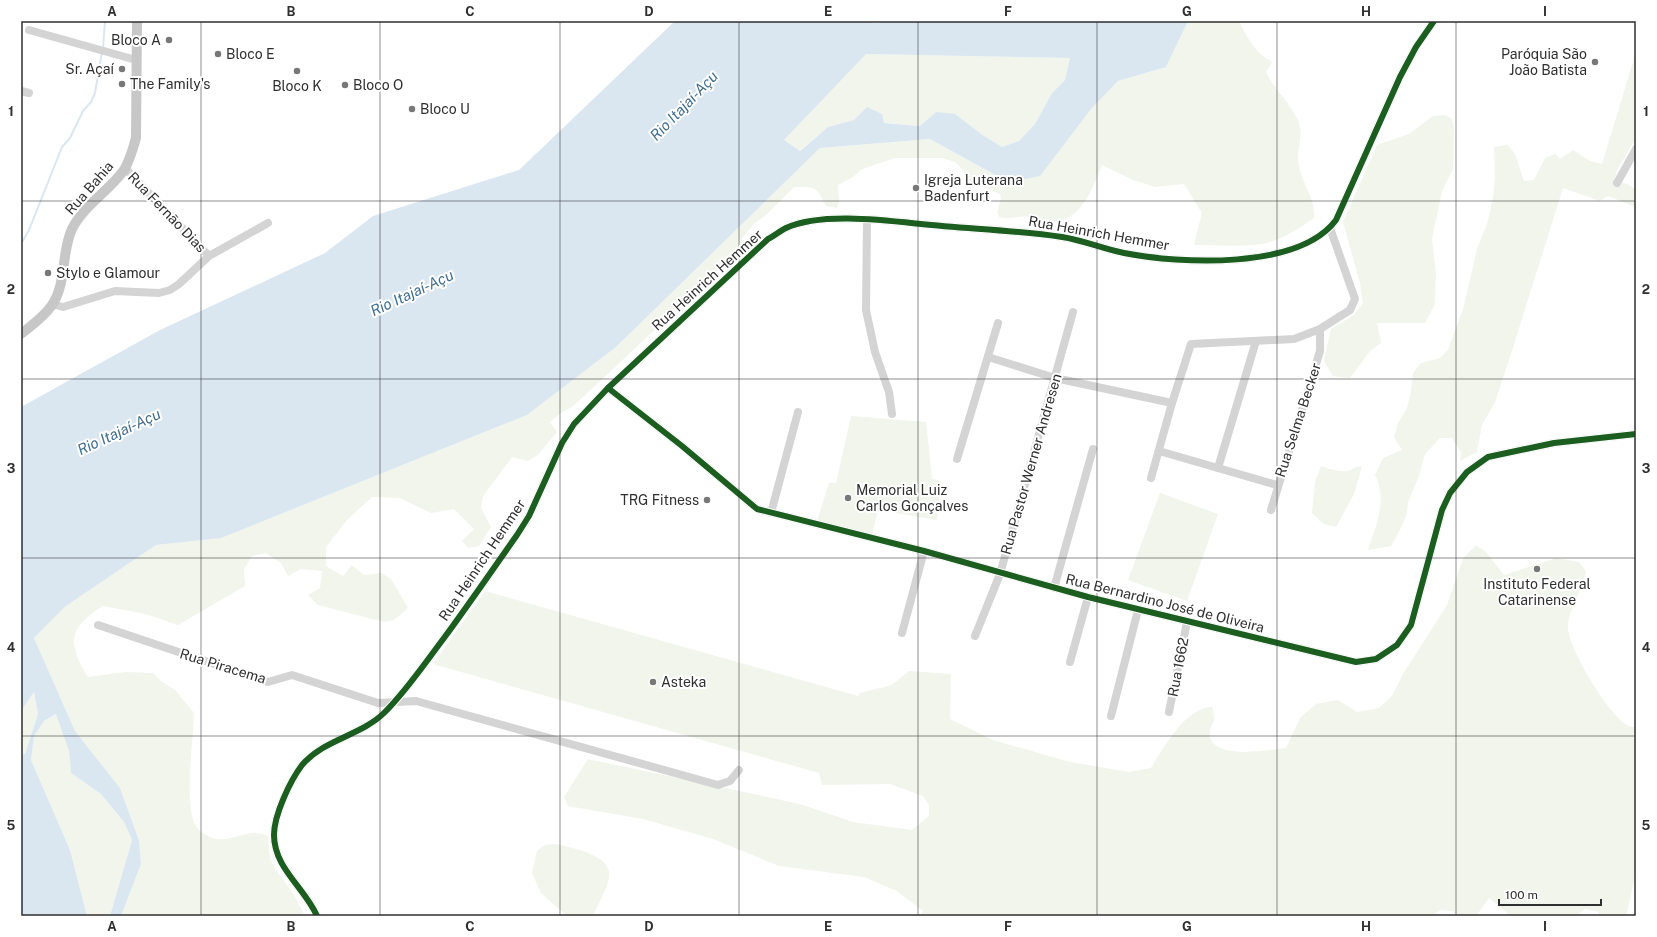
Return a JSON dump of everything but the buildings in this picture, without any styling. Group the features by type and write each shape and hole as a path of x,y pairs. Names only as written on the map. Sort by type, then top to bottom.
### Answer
{"main road":[{"name":"Rua Bahia","path":"21,334 43,315 52,304 58,292 66,248 72,229 81,215 115,181 125,168 136,138 137,21"}],"street":[{"name":"Rua Heinrich Hemmer","path":"317,916 303,891 282,864 276,850 274,835 279,811 294,778 312,755 326,746 364,728 395,701 439,645 517,535 532,510 562,443 574,424 608,388 750,255 786,228 802,222 822,220 867,220 1031,233 1065,237 1123,253 1152,258 1185,260 1225,260 1280,253 1301,246 1330,228 1347,198 1367,148 1400,77 1416,47 1434,21"},
{"path":"29,30 136,60"},
{"path":"1617,183 1636,148"},
{"name":"Rua Fernão Dias","path":"125,168 209,256"},
{"path":"867,220 866,310 875,352 889,392 892,414"},
{"path":"52,304 63,307 115,291 160,293 170,290 179,284 209,256 268,223"},
{"path":"1151,478 1172,403 1191,344 1294,339 1320,329 1350,310 1355,299 1330,228"},
{"name":"Rua Pastor Werner Andresen","path":"975,636 1000,574 1073,312"},
{"path":"957,459 998,323"},
{"name":"Rua Selma Becker","path":"1271,510 1320,352 1320,329"},
{"path":"1218,468 1256,341"},
{"path":"988,357 1055,378 1172,403"},
{"name":"Rua Bernardino José de Oliveira","path":"608,388 682,446 757,508 771,513 924,552 1000,574 1138,610 1356,662 1376,659 1397,645 1411,625 1442,510 1450,493 1467,472 1488,457 1554,443 1636,434"},
{"path":"771,513 798,412"},
{"path":"1054,588 1093,449"},
{"path":"1159,451 1278,485"},
{"path":"902,633 924,552"},
{"path":"1070,662 1088,597"},
{"path":"1111,716 1138,610"},
{"name":"Rua 1662","path":"1169,712 1187,622"},
{"name":"Rua Piracema","path":"98,625 268,682 292,675 378,703 416,701 718,785 730,781 739,770"}],"shaded area":[{"path":"1188,21 1239,21 1256,50 1272,62 1266,72 1273,85 1295,114 1300,127 1301,133 1298,154 1299,166 1303,180 1311,197 1314,210 1314,218 1290,234 1276,240 1254,245 1194,245 1202,213 1184,184 1155,187 1133,180 1102,165 1090,193 1078,210 1061,220 1051,221 1026,217 999,217 997,212 1001,199 1000,194 967,180 963,170 955,162 943,158 895,158 862,169 853,177 838,185 839,202 837,208 826,206 820,195 814,189 807,187 794,187 766,215 755,223 742,238 741,248 572,407 562,412 550,422 557,432 538,455 528,461 512,457 483,496 481,508 491,527 479,546 468,548 462,541 474,529 454,509 431,513 400,498 372,497 347,520 326,547 326,566 343,576 352,565 364,575 381,573 391,579 408,608 394,620 384,622 318,605 308,595 320,588 322,571 301,569 288,576 281,563 266,553 252,556 244,569 245,586 178,625 146,614 103,606 91,614 77,629 74,637 74,645 77,655 88,677 126,672 153,673 161,681 175,690 194,713 190,791 193,820 198,829 207,836 217,839 255,833 268,836 270,858 275,869 294,895 305,916 121,916 141,864 139,839 120,788 75,731 34,638 66,606 156,545 221,538 527,415 616,347 820,148 930,139 1008,182 1091,109 1118,81 1166,67"},
{"path":"1636,52 1636,138 1617,170 1614,181 1628,184 1636,190 1636,207 1608,196 1600,201 1563,188 1495,402 1482,425 1477,452 1460,461 1461,452 1452,438 1440,438 1425,454 1419,476 1408,502 1407,513 1391,546 1368,550 1377,522 1381,503 1381,493 1375,475 1383,458 1402,450 1394,437 1398,423 1407,408 1413,373 1421,363 1440,358 1448,350 1464,306 1477,249 1487,224 1493,198 1495,178 1494,147 1507,145 1511,148 1516,157 1524,181 1534,180 1545,158 1555,154 1560,159 1573,150 1590,161 1602,164"},
{"path":"865,54 1070,58 1065,80 1052,93 1035,124 1019,141 1002,147 981,134 936,112 921,126 854,120 828,127 799,151 784,140"},
{"path":"1445,115 1452,119 1454,127 1453,169 1442,191 1432,239 1436,273 1435,304 1425,323 1377,323 1381,343 1370,351 1350,378 1333,376 1324,361 1331,329 1354,315 1363,303 1360,283 1343,222 1377,145 1409,134 1433,116"},
{"path":"851,416 926,422 932,479 941,481 937,520 878,510 872,534 817,521 829,483 836,483"},
{"path":"1321,466 1344,471 1362,466 1354,494 1336,527 1324,524 1312,513 1315,482"},
{"path":"1160,493 1218,514 1187,601 1128,580"},
{"path":"1476,545 1486,552 1504,575 1556,558 1579,562 1586,571 1568,623 1573,646 1580,662 1599,694 1619,719 1631,727 1636,727 1636,872 1626,916 1601,916 1597,911 1585,909 1576,916 1511,916 1489,898 1476,916 1458,916 1452,911 1441,910 1431,916 920,916 923,911 897,891 864,877 779,866 713,839 643,819 568,806 564,797 588,759 800,804 853,822 912,830 929,816 929,805 923,796 890,784 822,785 819,773 433,664 485,591 858,696 860,693 892,685 909,671 951,674 950,719 993,740 1070,762 1129,772 1151,768 1176,730 1184,721 1202,709 1212,707 1214,718 1210,730 1210,737 1216,746 1225,750 1246,752 1286,748 1300,718 1316,704 1338,700 1357,712 1379,708 1392,696 1403,674 1447,605 1463,559"},
{"path":"34,692 38,714 25,754 21,754 21,711"},
{"path":"57,714 69,751 71,773 101,794 124,822 132,840 110,916 87,916 70,850 31,760 34,736 44,721"},
{"path":"556,844 581,850 599,858 609,870 608,883 593,916 567,916 541,893 532,873 537,851 545,845"}],"water":[{"name":"Rio Itajaí-Açu","path":"675,21 871,21 872,23 890,21 1188,21 1166,67 1118,81 1091,109 1040,176 1008,182 930,139 820,148 616,347 527,415 221,538 156,545 66,606 34,638 75,731 120,788 139,840 141,864 121,916 110,916 132,840 124,822 101,794 71,773 69,751 56,714 44,721 34,736 31,760 70,850 87,916 21,916 21,754 25,754 38,714 34,692 21,711 21,407 160,330 325,253 373,216 519,170","holes":["866,54 1070,58 1065,80 1052,93 1035,124 1019,141 1002,147 981,134 955,114 936,112 920,126 884,123 882,114 867,107 854,120 828,127 800,151 784,140"]}],"waterway":[{"path":"103,48 105,21"},
{"path":"21,244 29,230 62,147 70,138 83,111 91,102 95,93 102,52"}],"cycle path":[{"path":"317,916 312,906 284,868 275,847 274,835 277,818 284,798 297,772 311,756 321,749 365,727 375,720 401,695 444,638 517,535 529,516 562,443 574,424 608,388 768,239 786,228 800,223 816,220 852,218 1010,231 1070,238 1124,253 1176,260 1206,261 1237,259 1267,255 1295,248 1319,236 1336,220 1400,77 1416,47 1434,21"},
{"path":"608,388 682,446 757,509 924,551 1088,597 1356,662 1376,659 1397,645 1411,625 1442,510 1450,493 1467,472 1488,457 1554,443 1636,434"}],"place":[{"name":"Bloco A","path":"169,40"},
{"name":"Bloco E","path":"218,54"},
{"name":"Paróquia São João Batista","path":"1595,62"},
{"name":"Sr. Açaí","path":"122,69"},
{"name":"Bloco K","path":"297,71"},
{"name":"The Family's","path":"122,84"},
{"name":"Bloco O","path":"345,85"},
{"name":"Bloco U","path":"412,109"},
{"name":"Igreja Luterana Badenfurt","path":"916,188"},
{"name":"Stylo e Glamour","path":"48,273"},
{"name":"Memorial Luiz Carlos Gonçalves","path":"848,498"},
{"name":"TRG Fitness","path":"707,500"},
{"name":"Instituto Federal Catarinense","path":"1537,569"},
{"name":"Asteka","path":"653,682"}]}
